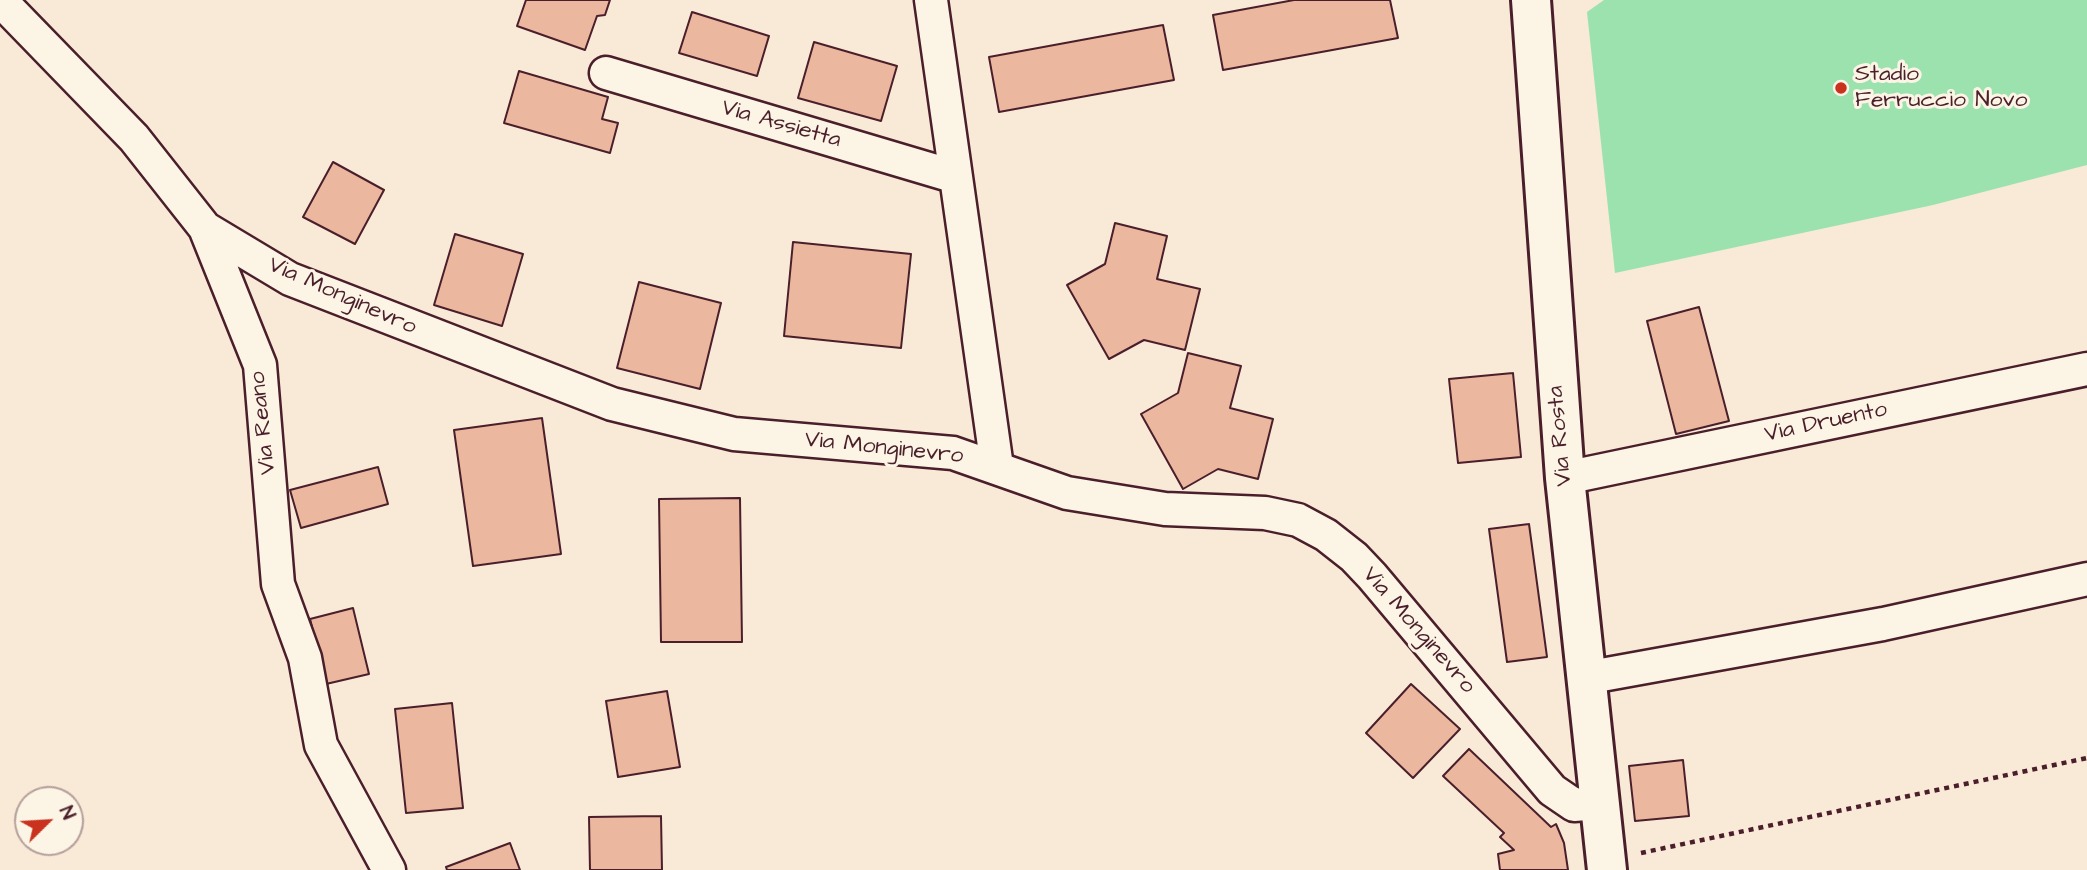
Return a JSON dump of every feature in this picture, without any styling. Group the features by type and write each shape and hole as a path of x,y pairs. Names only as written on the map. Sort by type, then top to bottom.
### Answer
{"street":[{"name":"Via Reano","path":"0,0 134,138 205,228 260,365 278,584 305,658 321,745 389,870"},
{"name":"Via Rosta","path":"1531,0 1565,478 1606,865"},
{"path":"934,1 997,467"},
{"name":"Via Assietta","path":"606,73 956,177"},
{"name":"Via Monginevro","path":"205,228 290,279 612,404 734,434 953,453 1067,493 1166,509 1265,513 1298,520 1326,535 1354,557 1372,576 1552,790 1574,805 1598,803"},
{"name":"Via Druento","path":"1565,478 2087,369"},
{"path":"1585,678 1883,624 2087,579"}],"path":[{"path":"1606,865 2087,758"}],"green space":[{"name":"Stadio Ferruccio Novo","path":"1604,0 2087,0 2087,165 1933,205 1615,273 1587,12"}],"building":[{"path":"526,0 610,0 605,15 597,16 585,50 517,26"},
{"path":"1294,0 1390,0 1398,38 1223,70 1213,15"},
{"path":"692,12 769,36 757,76 679,53"},
{"path":"1163,25 1174,80 999,112 989,57"},
{"path":"814,42 897,66 881,121 798,98"},
{"path":"519,71 608,97 602,119 618,123 610,153 504,123"},
{"path":"333,162 384,190 355,244 303,217"},
{"path":"1115,223 1167,236 1157,279 1200,289 1185,350 1144,340 1109,359 1067,285 1105,264"},
{"path":"455,234 523,254 502,326 434,305"},
{"path":"793,242 911,254 901,348 784,336"},
{"path":"639,282 721,303 700,389 617,368"},
{"path":"1699,307 1729,421 1676,434 1647,321"},
{"path":"1188,353 1241,366 1230,408 1273,419 1258,479 1218,469 1183,489 1141,414 1178,393"},
{"path":"1513,373 1521,457 1458,463 1449,379"},
{"path":"542,418 561,554 473,566 454,430"},
{"path":"378,467 388,504 301,528 290,490"},
{"path":"740,498 742,642 661,642 659,499"},
{"path":"1529,524 1547,657 1507,662 1489,529"},
{"path":"353,608 369,674 326,684 310,619"},
{"path":"1411,684 1460,729 1413,778 1366,733"},
{"path":"667,691 680,767 618,777 606,701"},
{"path":"452,703 463,808 406,813 395,709"},
{"path":"1469,749 1551,827 1556,824 1564,843 1568,870 1500,870 1498,854 1514,850 1500,837 1504,833 1443,776"},
{"path":"1683,760 1689,816 1635,821 1629,766"},
{"path":"661,816 662,870 590,870 589,817"},
{"path":"510,843 520,870 447,870 446,867"}],"place":[{"name":"Stadio Ferruccio Novo","path":"1841,88"}]}
